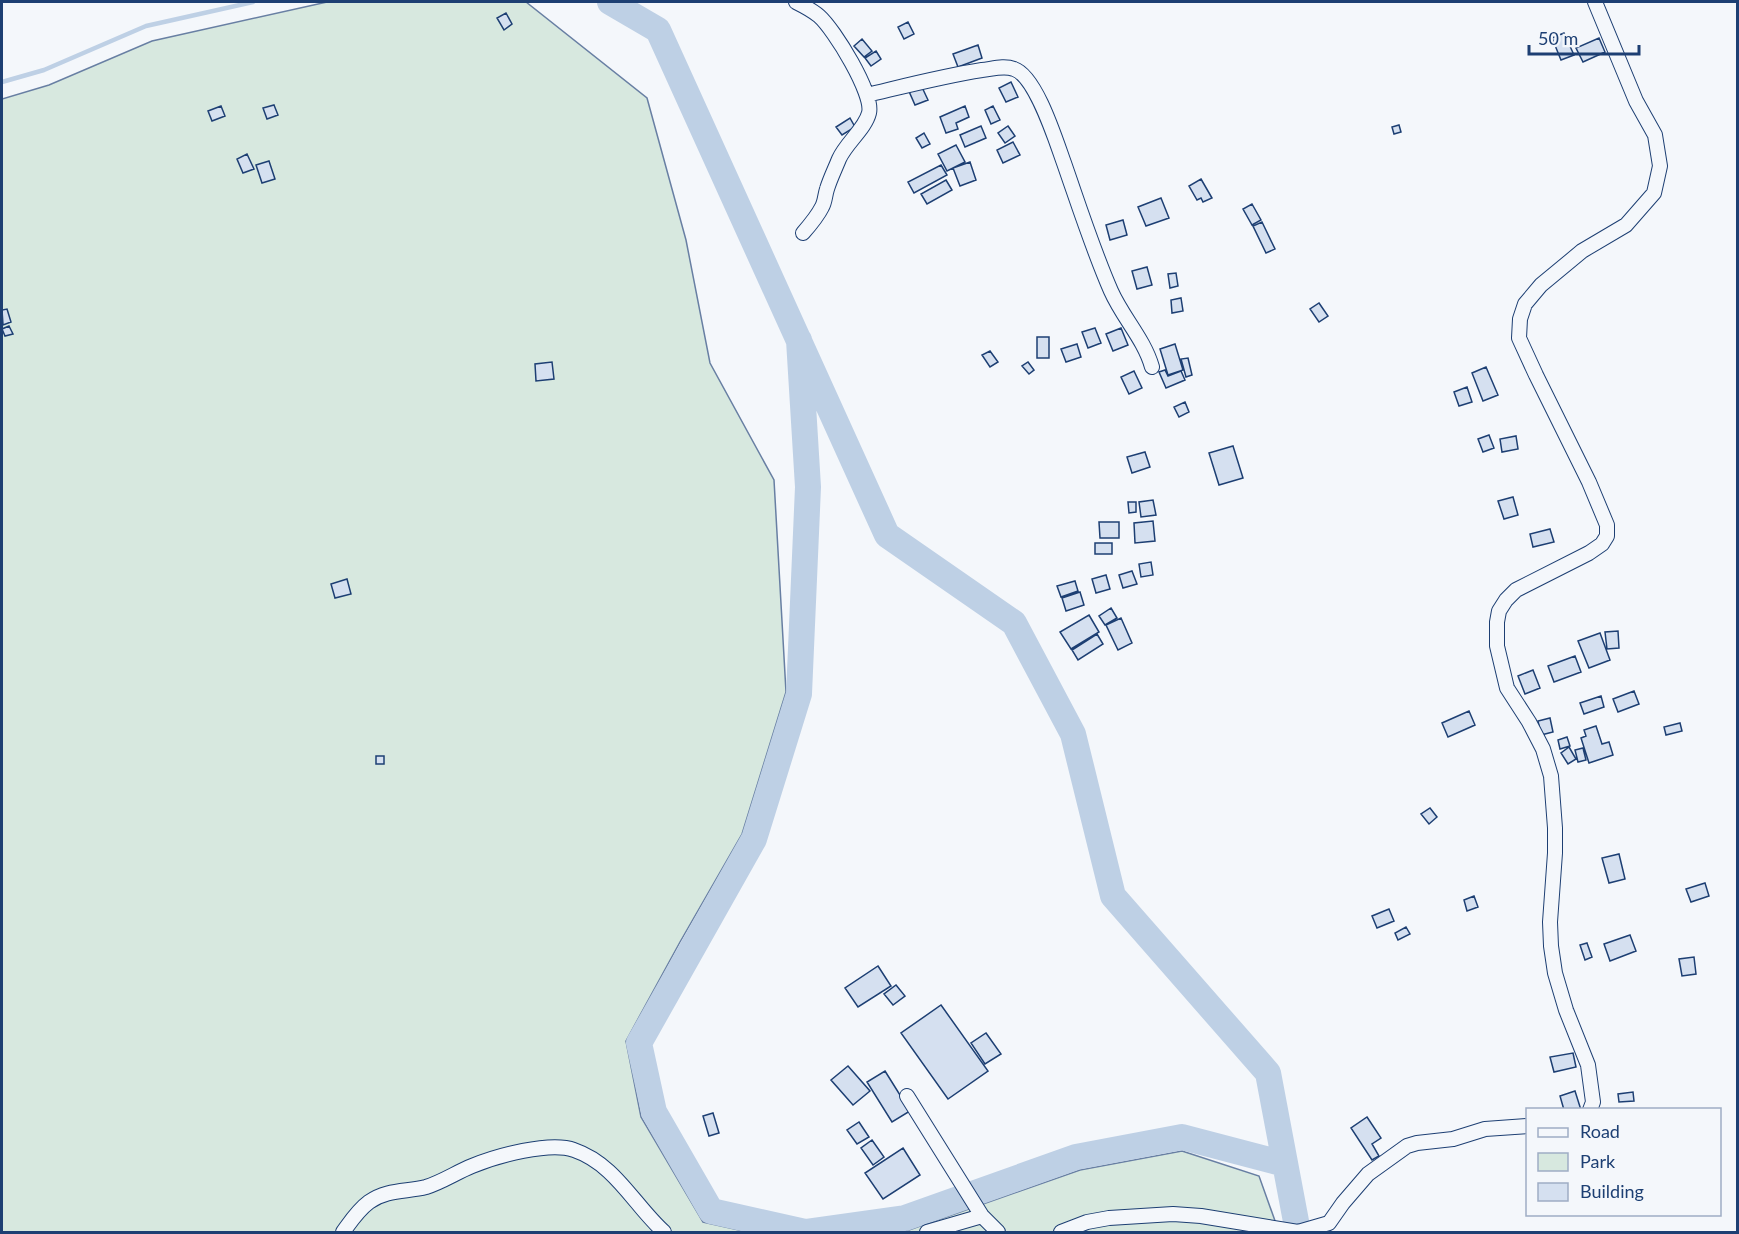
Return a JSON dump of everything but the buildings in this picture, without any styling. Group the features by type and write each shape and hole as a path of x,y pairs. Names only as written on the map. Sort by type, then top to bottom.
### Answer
{"street":[{"path":"796,2 827,24 864,86 869,112 864,123 843,152 828,187 823,206 803,233"},
{"path":"1591,1108 1593,1102 1588,1065 1566,1010 1555,973 1551,946 1550,922 1555,828 1551,776 1543,749 1507,688 1497,646 1497,622 1499,611 1516,590 1589,553 1602,544 1607,536 1607,525 1589,482 1519,338 1520,319 1525,304 1541,285 1582,250 1626,225 1654,193 1660,166 1655,135 1636,101 1595,2"},
{"path":"867,95 943,76 1001,68 1015,69 1023,73 1032,85 1050,126 1111,292 1148,352 1152,367"},
{"path":"907,1096 982,1216 998,1233"},
{"path":"1061,1233 1098,1220 1173,1214 1201,1216 1298,1232 1329,1223 1368,1174 1407,1146 1453,1139 1485,1129 1526,1126"},
{"path":"343,1233 355,1215 370,1201 382,1195 394,1191 427,1187 495,1157 515,1152 559,1147 573,1149 594,1159 609,1170 652,1222 664,1233"},
{"path":"927,1233 982,1216"}],"green space":[{"path":"327,2 526,2 647,98 686,240 710,363 774,480 786,692 742,834 626,1041 641,1117 703,1222 748,1232 2,1232 2,99 49,85 152,41"},
{"path":"1182,1151 1259,1176 1279,1232 894,1232 909,1230 1080,1170"}],"waterway":[{"path":"2,82 44,70 146,26 253,2"},
{"path":"610,2 658,30 887,535 1014,623 1073,734 1113,896 1268,1073 1298,1232"},
{"path":"799,340 808,487 799,694 754,839 639,1043 654,1112 711,1211 805,1232 905,1218 1076,1157 1182,1137 1285,1164"}]}
